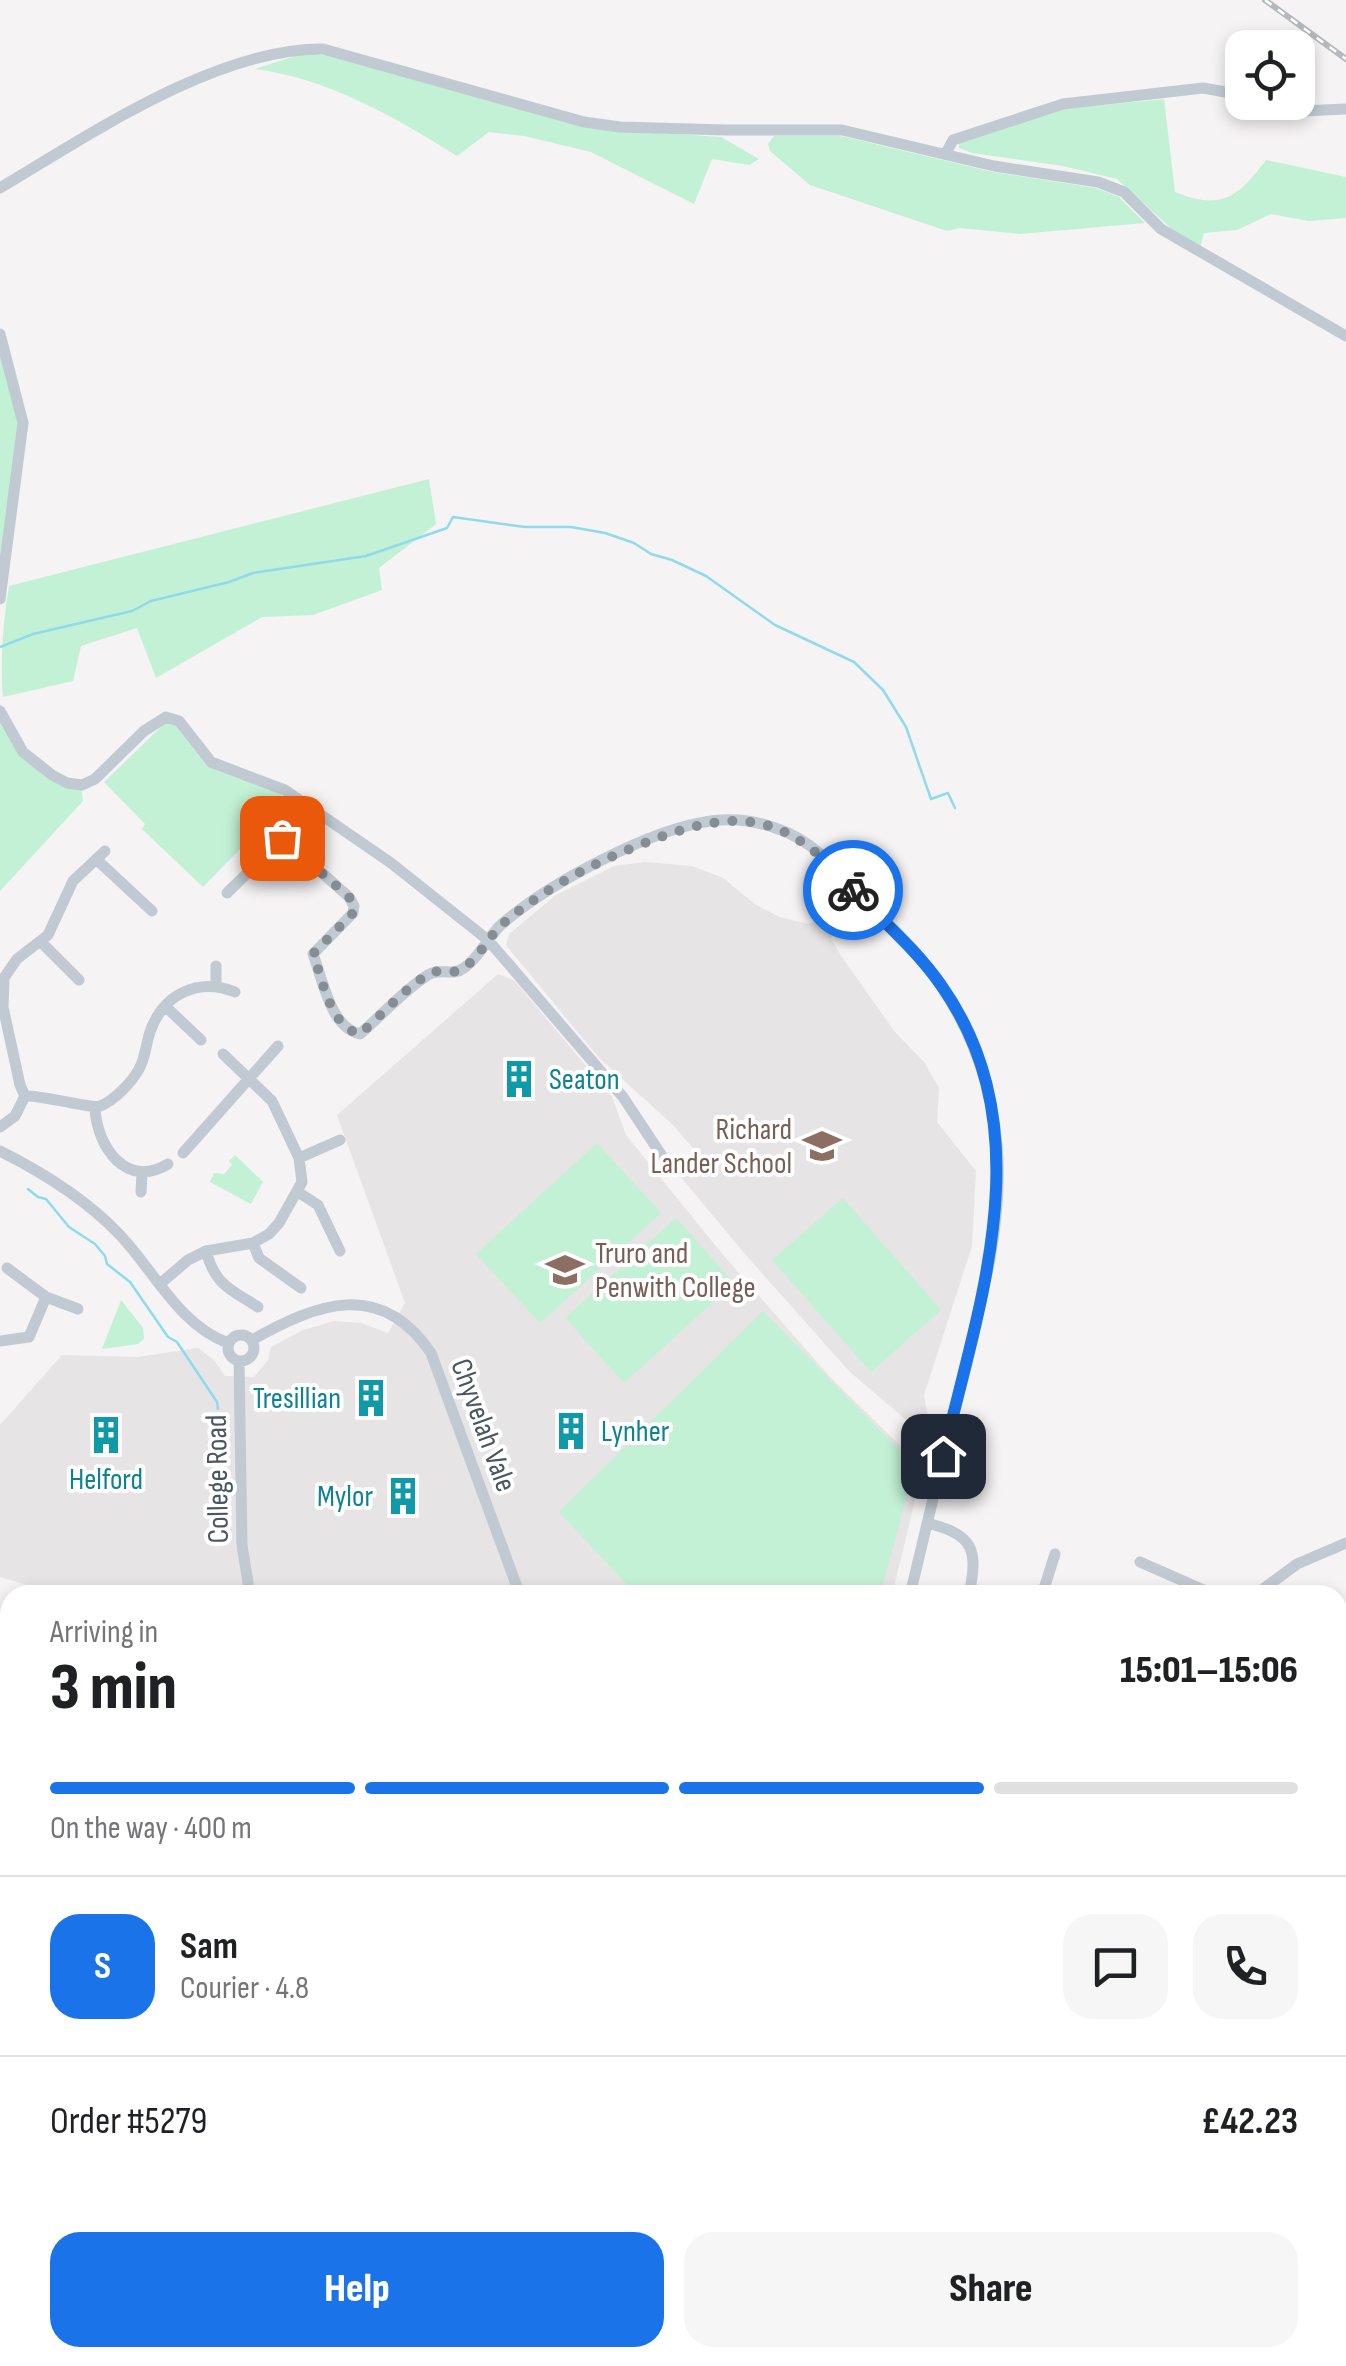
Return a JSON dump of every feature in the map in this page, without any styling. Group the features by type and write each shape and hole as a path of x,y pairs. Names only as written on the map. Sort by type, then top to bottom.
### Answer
{"street":[{"path":"0,188 178,88 216,72 299,49 323,49 584,122 673,128 842,130 994,166 1098,182 1124,192 1160,229 1346,336"},
{"path":"946,152 953,140 1063,104 1202,88 1225,90"},
{"path":"1315,111 1346,110"},
{"path":"0,334 23,424 0,599"},
{"path":"0,711 22,752 67,783 82,786 96,779 144,731 166,717 179,721 211,762 285,790 391,863 488,940 623,1096 668,1165"},
{"path":"227,893 282,838 349,897 353,913 313,954 336,1015 354,1034 360,1034 429,974 460,971 521,909 596,864 693,824 739,820 776,828 818,852 921,958 952,1002 980,1064 993,1113 998,1173 989,1260 912,1585"},
{"path":"25,1096 1,1007 8,968 40,941 56,921 73,881 101,855 152,911"},
{"path":"40,941 79,980"},
{"path":"216,966 216,984"},
{"path":"25,1096 95,1108 117,1095 137,1074 151,1029 166,1007 188,990 216,984 235,992"},
{"path":"166,1007 201,1040"},
{"path":"189,1153 278,1046"},
{"path":"161,1283 206,1250 253,1244 279,1222 298,1192 303,1171 272,1100 223,1054"},
{"path":"0,1127 15,1116 25,1096"},
{"path":"95,1108 101,1133 121,1164 142,1174 168,1164"},
{"path":"299,1158 340,1140"},
{"path":"0,1151 90,1205 123,1238 194,1324 228,1344 228,1352 240,1361 253,1352 252,1340"},
{"path":"141,1192 142,1174"},
{"path":"298,1192 318,1205 340,1251"},
{"path":"253,1244 259,1258 301,1288"},
{"path":"206,1250 212,1272 221,1284 258,1307"},
{"path":"7,1268 46,1298 78,1308"},
{"path":"0,1341 29,1337 46,1298"},
{"name":"Chyvelah Vale","path":"228,1344 238,1335 252,1340 280,1324 335,1304 380,1308 406,1322 432,1353 516,1585"},
{"name":"College Road","path":"240,1361 242,1545 248,1585"},
{"path":"927,1523 956,1533 972,1549 975,1563 971,1585"},
{"path":"1269,1585 1297,1564 1346,1543"},
{"path":"1045,1585 1056,1554"},
{"path":"1140,1562 1166,1566 1198,1585"}],"shaded area":[{"name":"Richard Lander School","path":"645,862 692,866 723,878 756,905 780,917 807,924 817,922 823,908 837,916 831,939 894,1031 924,1062 939,1088 937,1122 976,1171 972,1246 924,1395 933,1443 849,1371 745,1254 680,1176 701,1157 671,1123 599,1058 506,945 509,934 556,895 614,866"},
{"name":"Truro and Penwith College","path":"498,974 515,981 612,1097 626,1135 719,1250 830,1377 923,1468 894,1585 27,1585 0,1577 0,1425 62,1355 137,1357 198,1348 213,1359 225,1376 254,1377 268,1360 271,1347 303,1330 334,1321 361,1323 388,1333 405,1303 337,1115"}],"green space":[{"path":"298,55 326,55 587,128 721,137 759,159 749,165 712,159 694,204 591,152 524,136 489,132 457,156 386,114 335,90 255,69"},
{"path":"1164,99 1175,192 1205,200 1228,197 1247,183 1266,160 1346,177 1346,218 1309,221 1271,214 1237,230 1204,233 1200,248 1176,233 1117,179 959,148 959,143 1064,109"},
{"path":"774,136 841,136 993,172 1096,188 1119,197 1145,223 1020,234 960,228 947,231 810,185 770,151 768,144"},
{"path":"0,334 23,423 0,597"},
{"path":"429,479 436,524 379,568 382,590 313,615 262,617 156,678 137,628 81,646 73,681 3,697 9,586"},
{"path":"0,704 23,752 81,788 83,801 0,891"},
{"path":"166,722 175,725 206,765 281,794 284,804 203,887 142,829 145,824 104,782"},
{"path":"597,1143 661,1213 540,1323 476,1254"},
{"path":"235,1155 263,1182 251,1204 210,1182 214,1173 224,1174"},
{"path":"843,1198 941,1310 871,1372 772,1260"},
{"path":"676,1218 734,1283 624,1383 565,1318"},
{"path":"121,1300 143,1328 144,1339 138,1344 102,1349"},
{"path":"763,1311 915,1466 883,1585 628,1585 559,1512"}],"waterway":[{"path":"0,647 33,634 132,611 151,601 253,573 366,556 447,528 453,517 525,527 571,527 634,543 706,576 775,625 854,662 883,690 906,727 931,799 948,793 955,808"},
{"path":"28,1189 46,1199 69,1227 95,1244 107,1264 130,1282 168,1337 177,1342 218,1409"}],"railway":[{"path":"1265,0 1346,59"}],"way so far":[{"path":"282,838 349,897 354,906 353,913 313,954 340,1023 354,1034 360,1034 429,974 460,971 480,954 493,932 556,886 613,856 693,824 739,820 776,828 818,852 853,890"}],"place":[{"name":"Seaton","path":"519,1079"},
{"name":"Richard Lander School","path":"822,1146"},
{"name":"Truro and Penwith College","path":"565,1270"},
{"name":"Tresillian","path":"371,1398"},
{"name":"Lynher","path":"571,1431"},
{"name":"Helford","path":"106,1435"},
{"name":"Mylor","path":"403,1496"}],"route":[{"path":"853,890 908,943 942,986 968,1032 993,1113 998,1173 994,1232 943,1456"}]}
